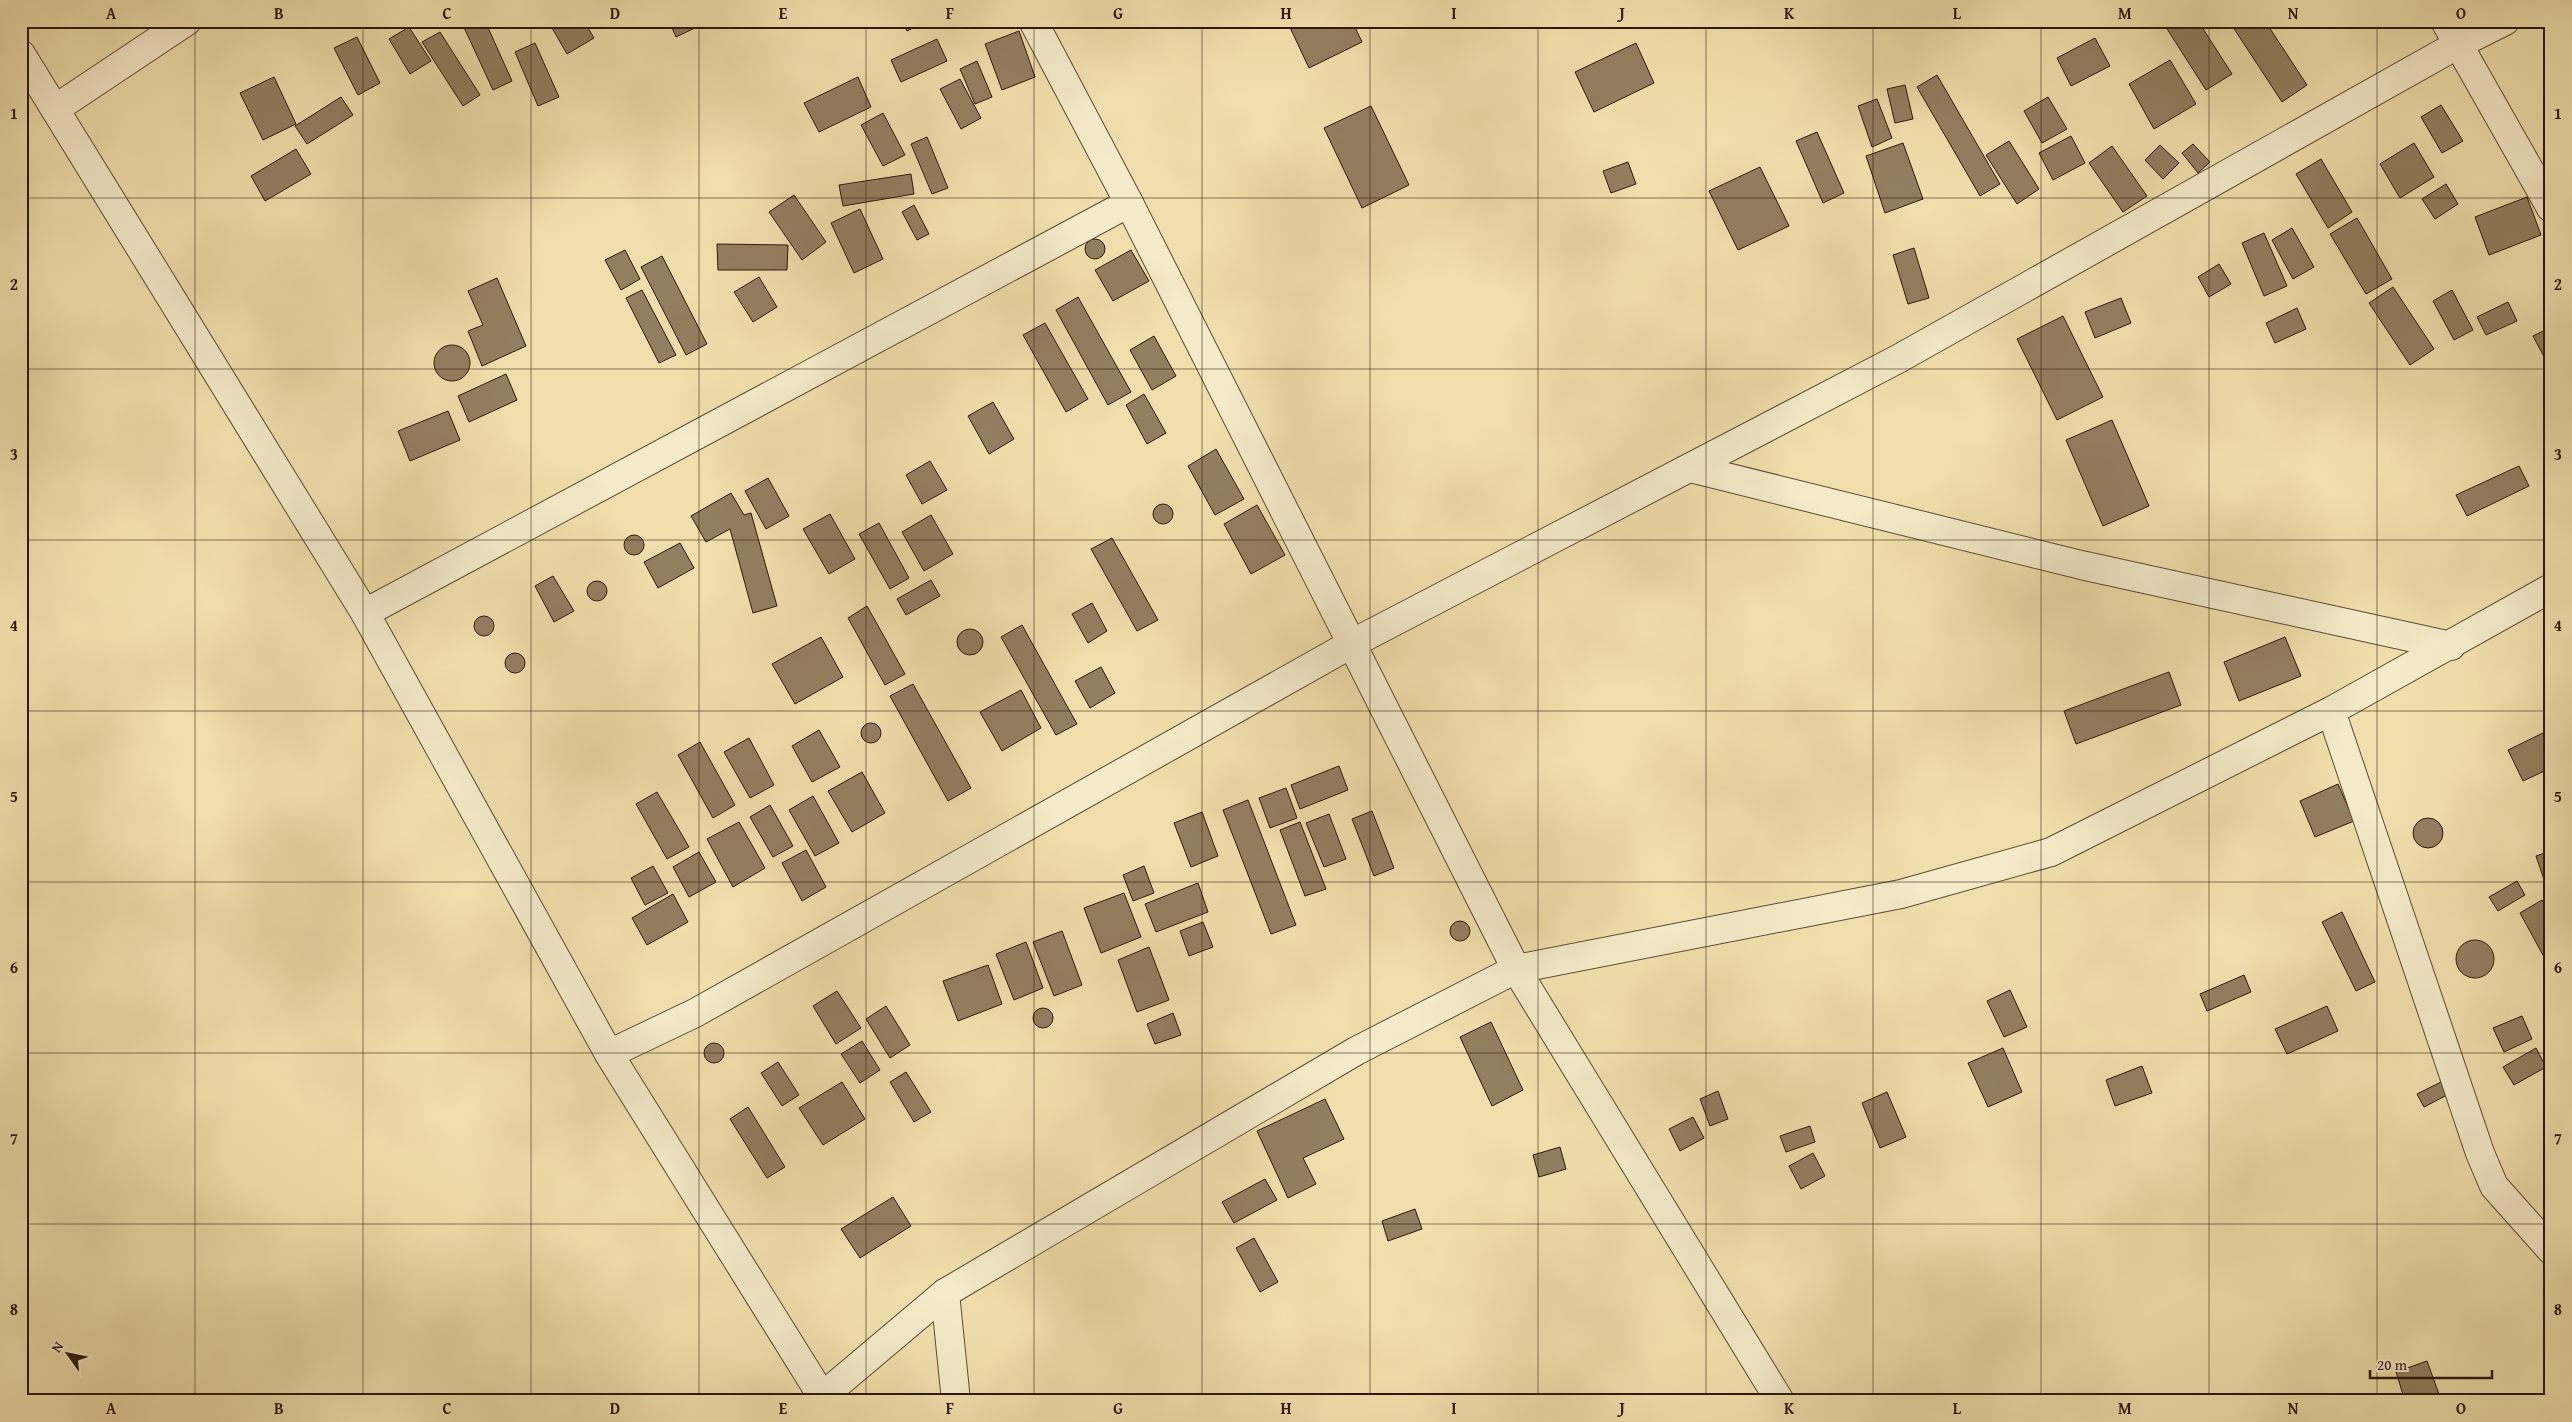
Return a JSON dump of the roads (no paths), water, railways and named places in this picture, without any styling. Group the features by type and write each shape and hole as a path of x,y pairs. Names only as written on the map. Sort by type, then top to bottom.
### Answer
{"street":[{"path":"55,109 187,21"},
{"path":"1033,21 1129,203 1353,643 1516,970 1780,1401"},
{"path":"609,1054 695,1013 1353,643 1898,359 2451,33 2505,21"},
{"path":"2451,33 2551,208"},
{"path":"21,54 365,613 609,1054 821,1400 945,1293 1356,1051 1516,970 1901,894 2052,852 2332,711 2551,588"},
{"path":"365,613 1129,203"},
{"path":"1690,468 2081,565 2450,646"},
{"path":"2332,711 2480,1153 2494,1186 2551,1250"},
{"path":"945,1293 956,1401"}]}
